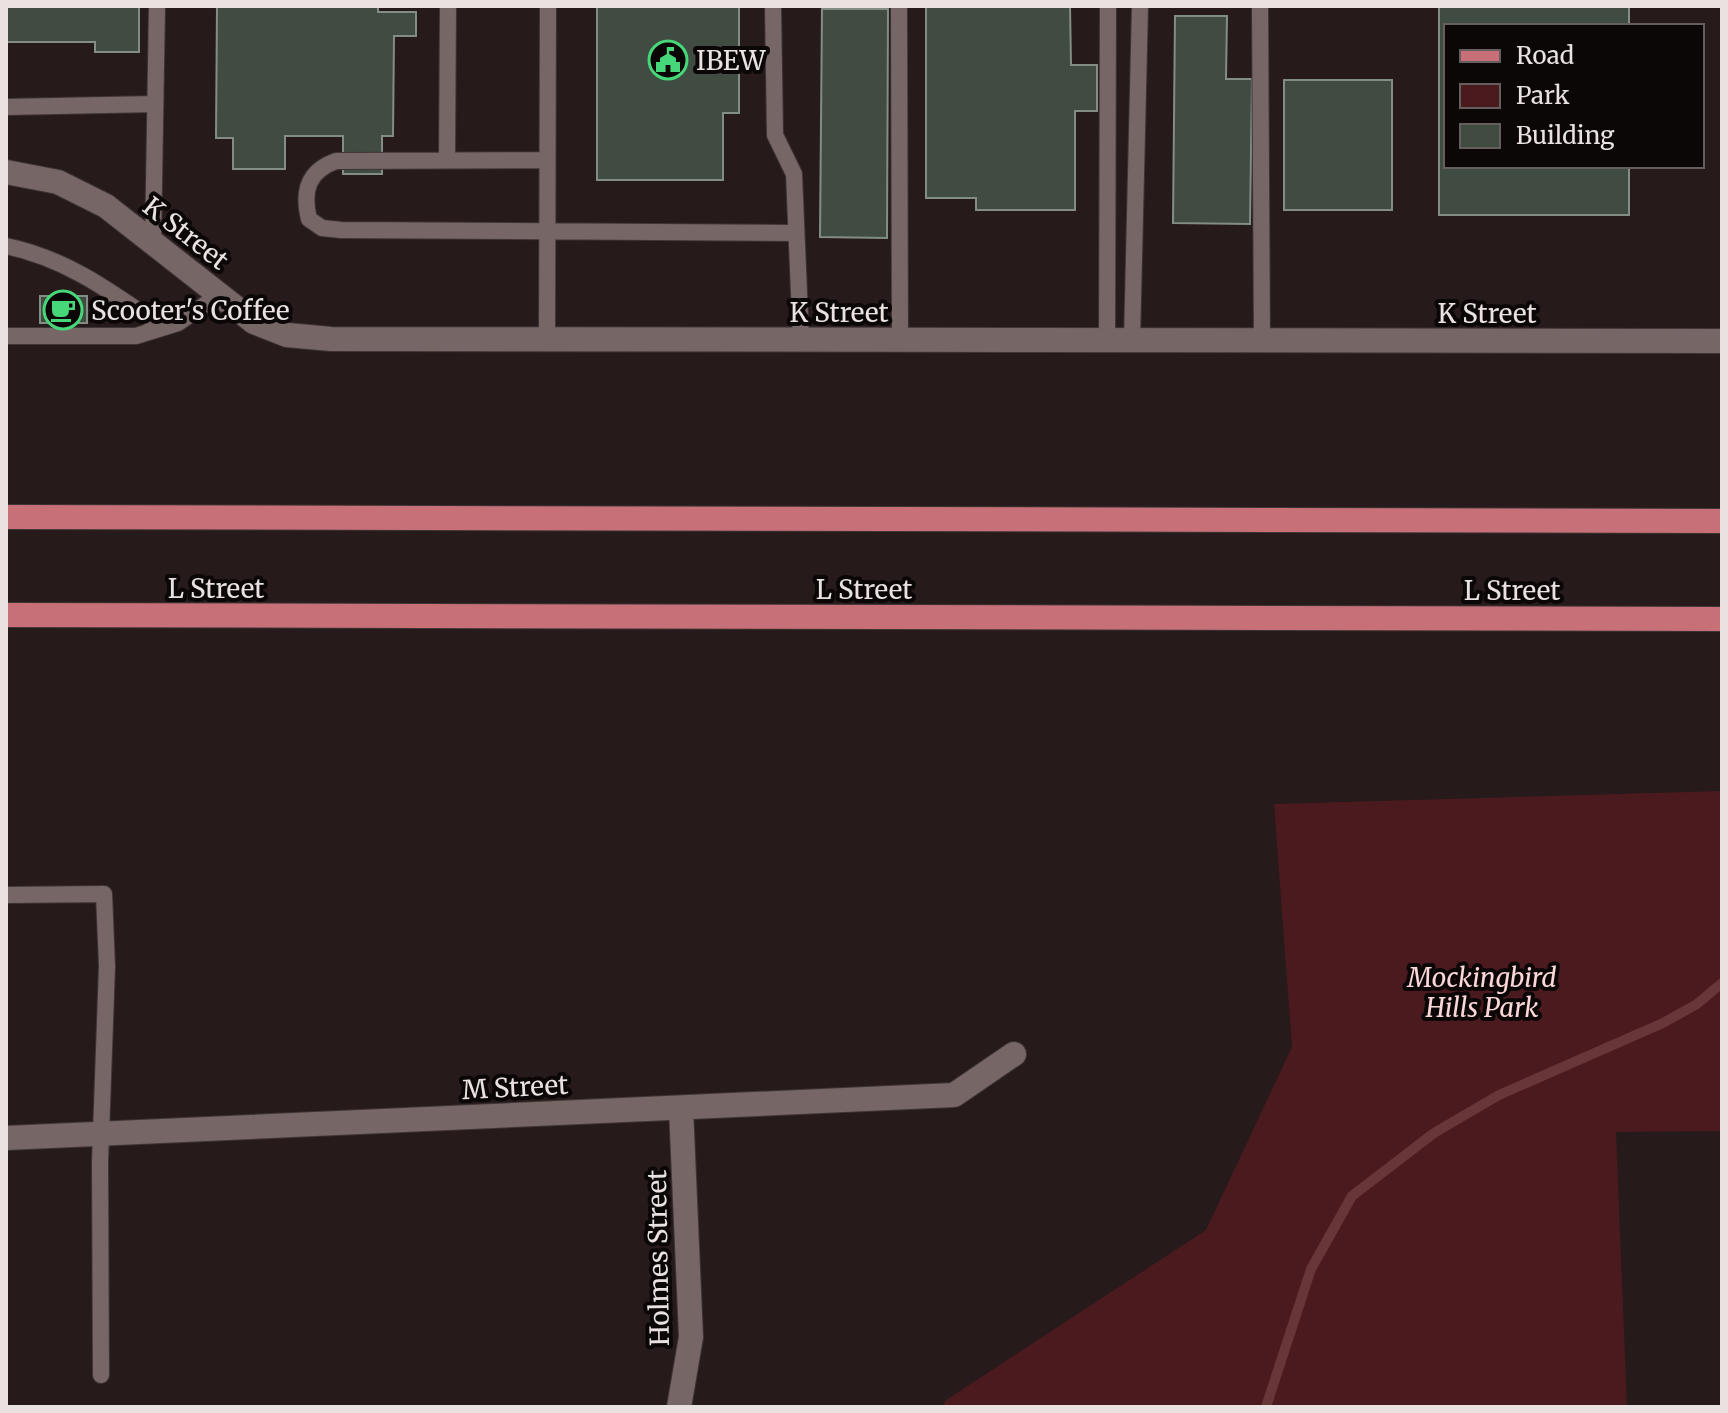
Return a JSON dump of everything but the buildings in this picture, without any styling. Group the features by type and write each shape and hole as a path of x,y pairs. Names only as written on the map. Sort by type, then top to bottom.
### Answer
{"main road":[{"path":"6,517 1722,521"},
{"name":"L Street","path":"6,615 1722,619"}],"street":[{"name":"K Street","path":"6,172 58,182 82,192 254,322 287,335 331,339 547,340 1722,341"},
{"name":"M Street","path":"6,1138 954,1095 1014,1054"},
{"name":"Holmes Street","path":"679,1407 691,1337 681,1108"}],"lane":[{"path":"153,243 157,6"},
{"path":"447,159 448,6"},
{"path":"547,340 548,6"},
{"path":"773,6 775,135 794,174 794,233 801,286 801,340"},
{"path":"899,6 900,340"},
{"path":"1107,341 1108,6"},
{"path":"1132,341 1140,6"},
{"path":"1260,6 1262,341"},
{"path":"6,107 155,104"},
{"path":"547,160 336,161 322,166 311,176 306,189 309,219 322,228 341,230 794,233"},
{"path":"6,246 34,252 96,280 162,327"},
{"path":"6,336 136,336 178,323 219,295"},
{"path":"6,895 104,894 107,966 101,1135 101,1375"}],"green space":[{"name":"Mockingbird Hills Park","path":"1722,791 1722,1131 1616,1132 1627,1407 942,1407 946,1400 1206,1230 1292,1047 1274,804"}],"waterway":[{"path":"1266,1407 1311,1269 1352,1196 1434,1133 1499,1095 1663,1023 1697,1004 1722,983"}],"place":[{"name":"IBEW","path":"668,60"},
{"name":"Scooter's Coffee","path":"63,310"}]}
